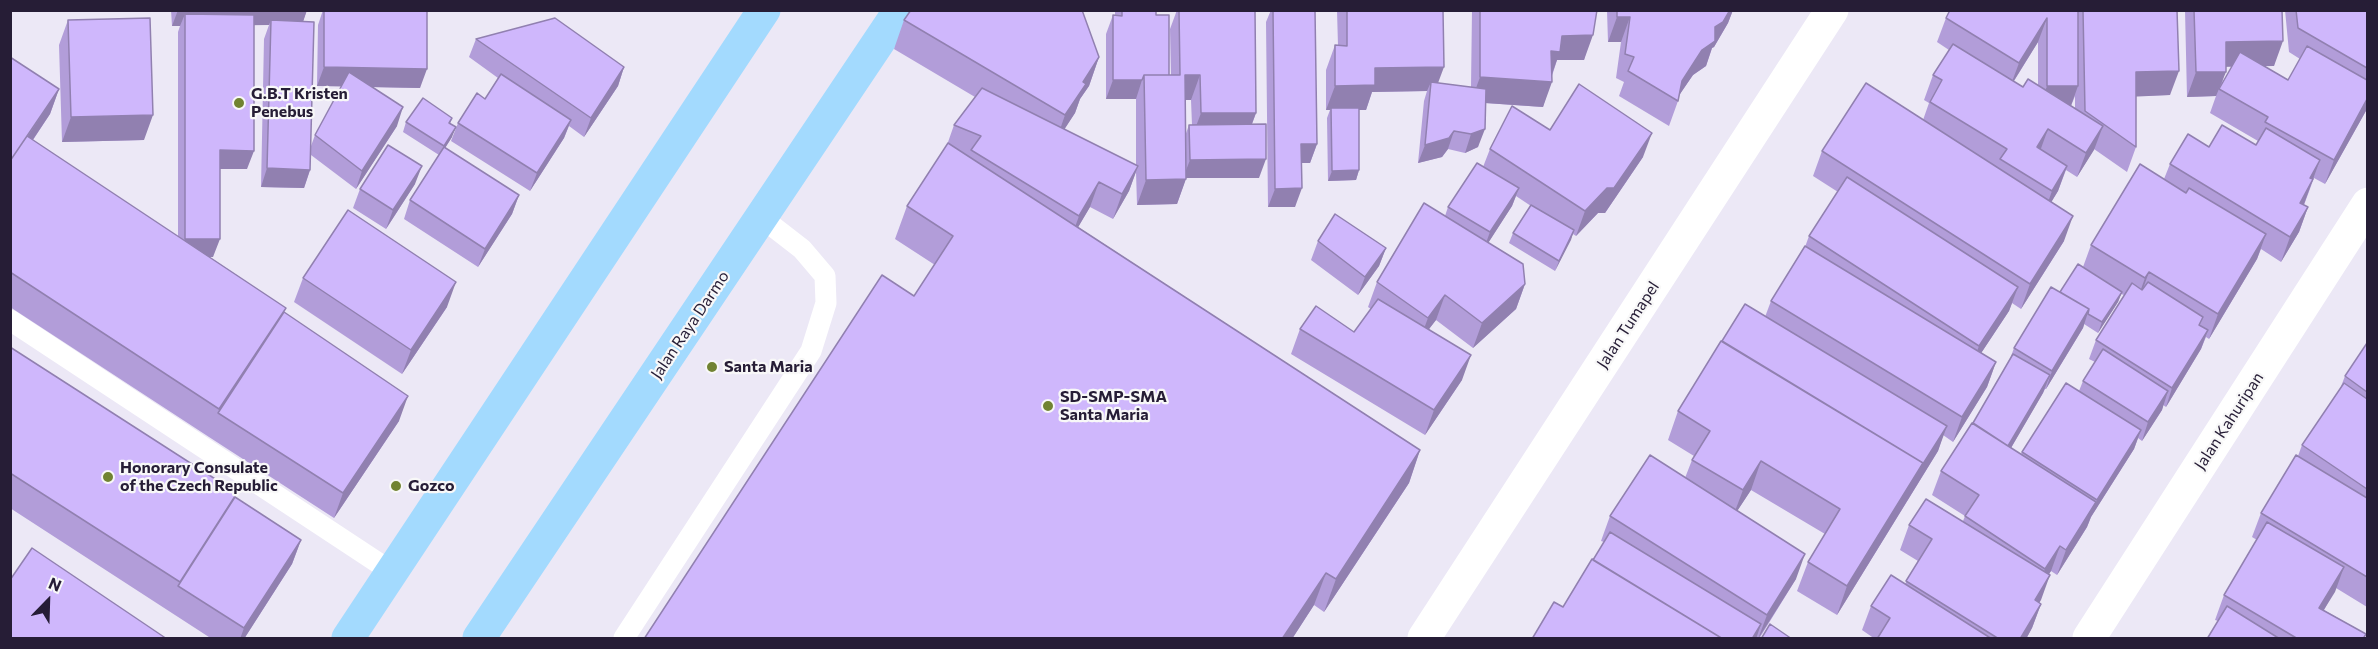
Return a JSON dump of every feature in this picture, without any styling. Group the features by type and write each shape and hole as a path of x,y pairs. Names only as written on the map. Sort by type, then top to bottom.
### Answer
{"main road":[{"path":"348,639 764,10"},
{"name":"Jalan Raya Darmo","path":"479,639 900,10"}],"street":[{"name":"Jalan Tumapel","path":"1424,639 1832,10"},
{"name":"Jalan Kahuripan","path":"2089,639 2367,204"}],"lane":[{"path":"624,639 811,351 826,303 825,276 802,249 762,218"},
{"path":"10,320 392,572"}],"building":[{"path":"324,10 427,10 427,69 324,67"},
{"path":"911,10 1082,10 1099,57 1083,82 1086,84 1065,115 904,20"},
{"path":"1122,10 1156,10 1156,15 1169,15 1169,75 1144,75 1142,80 1113,80 1113,15 1122,16"},
{"path":"1179,10 1255,10 1256,113 1201,113 1200,75 1185,75 1186,179 1146,180 1144,75 1180,75"},
{"path":"1273,10 1315,10 1317,144 1301,144 1302,188 1275,189"},
{"path":"1347,10 1443,10 1444,67 1375,68 1375,85 1335,86 1335,45 1347,46"},
{"path":"1480,10 1597,10 1593,35 1562,36 1560,52 1551,51 1552,82 1480,77"},
{"path":"1617,10 1730,10 1723,22 1715,27 1715,41 1702,50 1682,81 1678,101 1628,71 1634,57 1625,54 1630,17 1617,17"},
{"path":"1950,10 2078,10 2078,86 2047,86 2047,18 2019,63 1946,18"},
{"path":"2083,10 2177,10 2179,71 2136,72 2136,147 2085,111"},
{"path":"2194,10 2282,10 2283,41 2226,42 2226,72 2196,72"},
{"path":"2296,10 2367,10 2367,68 2298,28"},
{"path":"185,14 254,15 254,151 220,150 220,239 185,239"},
{"path":"150,18 153,115 71,117 68,20"},
{"path":"555,18 624,67 591,118 476,39"},
{"path":"271,20 314,22 310,170 267,168"},
{"path":"1953,44 2023,87 2028,79 2103,126 2086,153 2048,129 2037,147 2067,166 2052,191 2000,159 2007,149 1930,102 1942,80 1933,75"},
{"path":"2307,46 2367,80 2367,99 2334,160 2265,122 2268,117 2219,89 2240,52 2288,80"},
{"path":"10,57 59,89 10,161"},
{"path":"349,72 403,107 362,171 315,135"},
{"path":"501,74 571,120 537,173 458,123 477,93 485,99"},
{"path":"1431,82 1486,89 1485,129 1471,134 1454,131 1449,138 1425,145"},
{"path":"1866,83 2073,216 2030,284 1822,151"},
{"path":"1579,84 1652,133 1614,188 1607,188 1585,211 1490,149 1512,106 1550,130"},
{"path":"982,88 1138,166 1122,194 1099,182 1079,216 971,150 981,136 954,125"},
{"path":"423,98 452,118 449,123 456,127 444,146 406,122"},
{"path":"1331,108 1359,108 1359,170 1332,171"},
{"path":"1266,124 1266,159 1190,160 1189,125"},
{"path":"2222,125 2256,145 2266,128 2320,160 2300,203 2308,207 2290,237 2170,164 2188,134 2209,147"},
{"path":"27,136 286,308 219,409 10,272 10,161"},
{"name":"SD-SMP-SMA Santa Maria","path":"948,143 1420,450 1336,579 1326,573 1282,639 644,639 882,275 914,296 953,236 907,206"},
{"path":"388,145 422,166 393,210 360,189"},
{"path":"444,147 519,195 485,249 410,200"},
{"path":"1477,163 1519,188 1490,232 1448,207"},
{"path":"2140,164 2186,193 2189,188 2266,234 2218,314 2149,272 2145,278 2091,245"},
{"path":"1847,177 2018,287 1979,346 1809,236"},
{"path":"1424,203 1523,264 1525,284 1482,323 1445,295 1428,318 1377,282"},
{"path":"1531,205 1574,230 1559,261 1513,233"},
{"path":"348,210 456,282 411,350 303,278"},
{"path":"1335,214 1386,248 1365,277 1318,241"},
{"path":"1805,246 1996,362 1962,417 1771,301"},
{"path":"2078,264 2122,292 2102,322 2088,314 2089,309 2060,292"},
{"path":"2148,282 2203,317 2199,325 2208,330 2172,388 2096,340 2132,283 2142,290"},
{"path":"2051,287 2089,309 2052,371 2014,348"},
{"path":"1378,299 1471,355 1434,410 1300,329 1316,306 1354,332"},
{"path":"1745,304 1947,426 1921,467 1923,463 1722,341"},
{"path":"284,312 408,396 343,493 218,413"},
{"path":"1721,341 1923,463 1847,586 1808,562 1840,509 1761,461 1743,490 1692,460 1710,431 1678,411"},
{"path":"2367,343 2367,392 2345,376"},
{"path":"10,347 237,493 180,582 10,473"},
{"path":"2103,349 2168,391 2148,422 2083,381"},
{"path":"2013,354 2050,375 2008,446 1973,423"},
{"path":"2066,383 2141,430 2097,500 2022,452"},
{"path":"2344,383 2367,399 2367,489 2302,445"},
{"path":"1972,423 2096,502 2066,550 2060,546 2045,569 1965,516 1979,495 1941,471"},
{"path":"1650,455 1805,554 1767,615 1610,516"},
{"path":"2296,455 2367,498 2367,577 2261,513"},
{"path":"235,497 301,540 244,628 178,586"},
{"path":"1926,499 2050,575 2035,600 2041,604 2020,639 1999,639 1906,581 1932,539 1909,525"},
{"path":"2267,522 2344,567 2319,608 2366,634 2363,639 2298,639 2224,595"},
{"path":"1610,532 1761,624 1752,639 1723,639 1593,560"},
{"path":"32,548 167,639 10,639 10,580"},
{"path":"1592,559 1723,639 1532,639 1554,602 1563,607"},
{"path":"1891,575 1992,639 1877,639 1890,618 1871,606"},
{"path":"2227,606 2280,639 2207,639"},
{"path":"1770,624 1792,639 1761,639"}],"place":[{"name":"G.B.T Kristen Penebus","path":"239,103"},
{"name":"Santa Maria","path":"712,367"},
{"name":"SD-SMP-SMA Santa Maria","path":"1048,406"},
{"name":"Honorary Consulate of the Czech Republic","path":"108,477"},
{"name":"Gozco","path":"396,486"}]}
